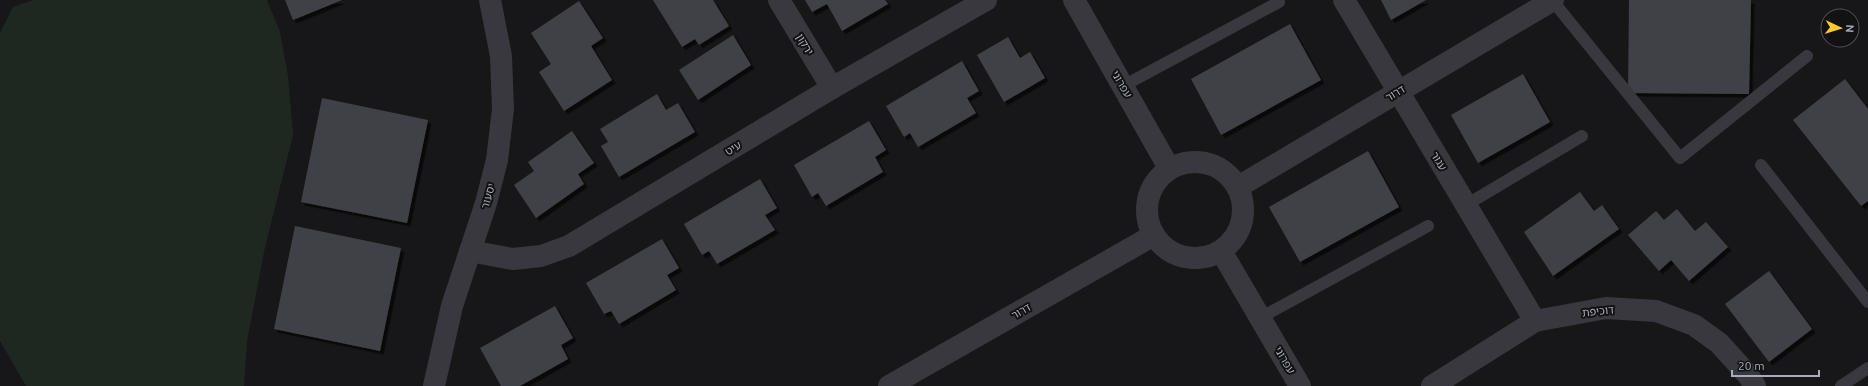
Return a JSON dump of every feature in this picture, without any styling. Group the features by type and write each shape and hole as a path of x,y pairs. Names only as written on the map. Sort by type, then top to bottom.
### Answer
{"street":[{"name":"יסעור","path":"434,386 452,306 486,203 497,160 503,109 501,56 490,0"},
{"name":"ירקון","path":"779,0 832,88"},
{"name":"עיט","path":"470,251 514,259 541,256 568,246 832,88 986,0"},
{"name":"עפרוני","path":"1074,0 1169,168"},
{"name":"עגור","path":"1344,0 1535,321"},
{"name":"דרור","path":"1238,186 1552,0"},
{"path":"1200,161 1215,165 1228,174 1238,186 1243,200 1243,215 1240,229 1232,241 1221,251 1207,257 1192,258 1177,255 1164,247 1154,235 1149,224 1147,211 1148,198 1152,186 1169,168 1184,162 1200,161"},
{"name":"דרור","path":"889,386 1154,235"},
{"name":"עפרוני","path":"1221,251 1300,386"},
{"name":"דוכיפת","path":"1432,386 1535,321 1606,308 1656,311 1694,325 1719,343 1748,375 1755,386"}],"lane":[{"path":"1552,0 1680,158 1808,56"},
{"path":"1123,86 1279,2"},
{"path":"1466,204 1582,136"},
{"path":"1761,165 1868,302"},
{"path":"1260,318 1428,226"},
{"path":"1841,386 1868,368"}],"shaded area":[{"path":"33,0 267,0 280,32 288,76 293,135 265,247 247,341 244,386 26,386 0,341 0,33 13,7"}],"building":[{"path":"285,0 342,0 293,20"},
{"path":"653,0 713,0 729,26 699,45 695,39 682,47"},
{"path":"805,0 885,0 888,4 842,31 827,4 812,12"},
{"path":"1381,0 1426,0 1391,20"},
{"path":"1629,0 1751,0 1749,94 1628,93"},
{"path":"579,1 603,38 591,46 612,80 564,111 539,72 551,64 531,33"},
{"path":"1290,24 1321,80 1221,135 1191,79"},
{"path":"733,35 751,65 698,100 679,70"},
{"path":"1008,37 1020,58 1030,52 1045,78 1004,102 977,55"},
{"path":"962,61 979,91 967,98 976,113 918,147 910,133 904,137 886,106"},
{"path":"1523,74 1550,122 1478,163 1451,115"},
{"path":"1845,79 1868,109 1868,201 1861,206 1793,120"},
{"path":"657,94 666,110 678,103 695,132 619,177 601,146 608,142 600,129"},
{"path":"322,98 428,120 407,223 301,202"},
{"path":"869,121 886,150 875,157 883,172 826,206 818,193 812,197 794,165"},
{"path":"572,131 594,163 578,174 584,184 536,218 514,185 534,171 528,162"},
{"path":"1368,151 1399,207 1300,262 1269,207"},
{"path":"760,179 777,208 765,215 775,230 717,264 709,251 702,255 684,224"},
{"path":"1580,192 1594,211 1602,205 1619,229 1553,276 1524,232"},
{"path":"1677,209 1695,231 1706,222 1728,247 1689,281 1671,260 1659,271 1628,235 1656,211 1664,220"},
{"path":"295,226 401,248 380,351 274,329"},
{"path":"662,239 679,268 667,275 676,290 619,324 611,311 604,314 586,283"},
{"path":"1769,271 1812,329 1769,362 1725,304"},
{"path":"555,306 573,338 561,345 568,359 520,386 501,386 480,348"}]}
